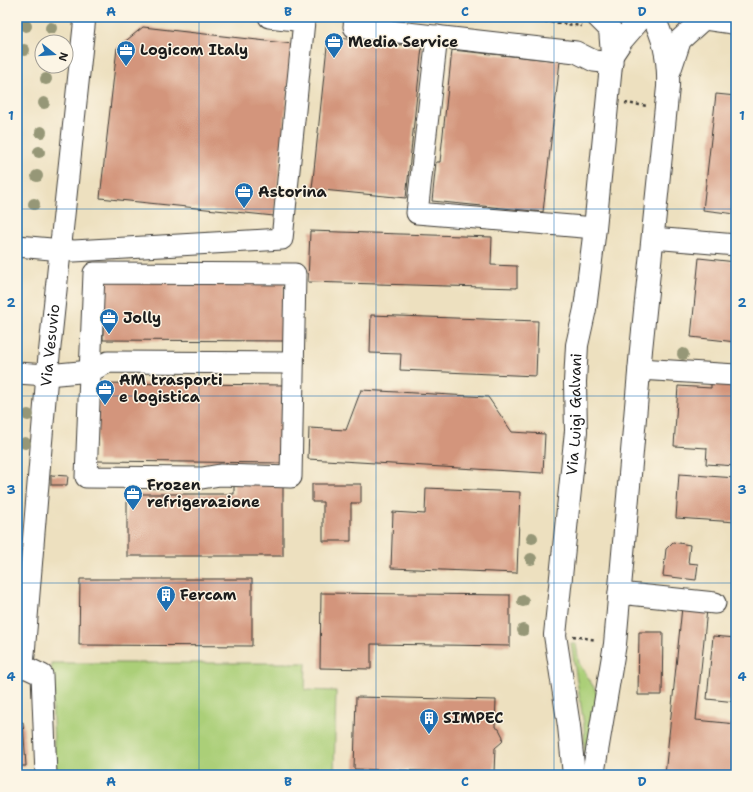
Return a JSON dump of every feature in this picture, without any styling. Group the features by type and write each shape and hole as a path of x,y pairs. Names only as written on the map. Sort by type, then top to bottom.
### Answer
{"main road":[{"name":"Via Luigi Galvani","path":"574,775 569,726 555,635 576,431 575,382 577,345 585,309 595,228 612,59 610,29 598,17"},
{"name":"Via Luigi Galvani","path":"612,59 622,40 642,17"},
{"path":"593,775 615,644 639,369 668,75 664,42 653,17"},
{"path":"668,75 680,40 699,18 736,23"}],"street":[{"name":"Via Vesuvio","path":"20,668 47,375 85,17"},
{"path":"17,246 74,251 282,239 304,22 269,17"},
{"path":"355,17 354,27 576,52 594,61 612,59"},
{"path":"437,36 417,212 595,228"},
{"path":"652,238 736,245"},
{"path":"94,273 295,274 291,477 220,475 202,478 86,477 91,371 94,273"},
{"path":"17,373 47,375 91,371 108,362 293,363"},
{"path":"639,369 736,375"},
{"path":"619,593 715,603"},
{"path":"20,668 42,675 46,775"}],"green space":[{"path":"571,643 576,644 579,663 596,691 598,700 585,775 584,725"},
{"path":"51,663 306,663 305,690 336,691 334,775 55,775"}],"building":[{"path":"143,27 293,44 274,216 100,198 117,48"},
{"path":"328,37 422,47 406,198 312,189"},
{"path":"452,50 560,61 543,212 432,201 436,162 440,162"},
{"path":"716,94 736,96 736,214 703,210"},
{"path":"310,231 492,237 491,265 517,266 517,288 308,282"},
{"path":"699,258 736,262 736,342 691,337"},
{"path":"103,278 284,279 284,341 103,340"},
{"path":"371,315 538,321 536,376 400,370 401,354 370,353"},
{"path":"711,378 736,379 736,466 706,464 707,448 674,446 678,386 711,388"},
{"path":"98,383 283,385 282,463 97,461"},
{"path":"361,390 488,397 512,432 545,434 543,473 308,459 309,428 346,430"},
{"path":"679,474 736,478 736,522 676,518"},
{"path":"51,475 68,476 67,485 51,485"},
{"path":"283,481 283,556 127,556 127,494 234,494 234,482"},
{"path":"312,484 361,484 361,503 351,503 351,541 323,541 323,502 312,502"},
{"path":"426,488 520,492 517,573 391,568 393,512 425,514"},
{"path":"673,542 690,545 688,563 698,564 696,580 663,576 666,549"},
{"name":"Fercam","path":"80,579 252,579 252,646 79,645"},
{"path":"321,593 510,595 510,646 371,644 371,669 320,668"},
{"path":"682,607 707,609 696,720 736,724 736,775 665,775"},
{"path":"639,632 663,632 662,695 638,695"},
{"path":"713,636 736,638 736,702 707,699"},
{"name":"SIMPEC","path":"356,697 496,700 495,727 499,729 503,737 502,742 495,748 494,773 354,769"},
{"path":"23,722 26,766 17,766 17,723"}],"place":[{"name":"Media Service","path":"334,59"},
{"name":"Logicom Italy","path":"126,67"},
{"name":"Astorina","path":"244,209"},
{"name":"Jolly","path":"109,335"},
{"name":"AM trasporti e logistica","path":"105,406"},
{"name":"Frozen refrigerazione","path":"133,511"},
{"name":"Fercam","path":"166,612"},
{"name":"SIMPEC","path":"429,735"}]}
